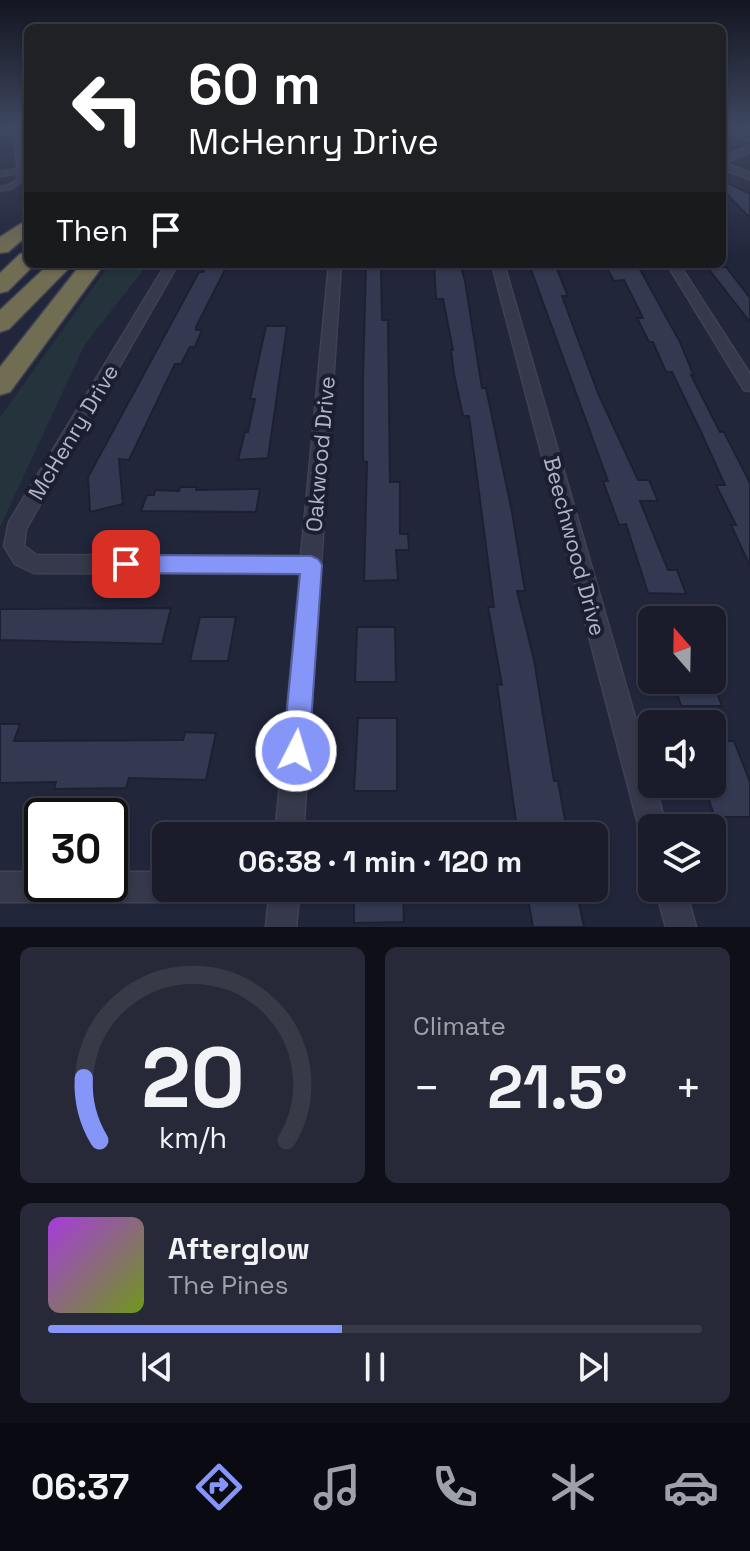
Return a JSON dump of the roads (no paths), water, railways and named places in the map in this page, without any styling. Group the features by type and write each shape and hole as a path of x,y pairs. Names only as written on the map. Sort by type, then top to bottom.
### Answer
{"highway":[{"path":"0,247 24,228"},
{"path":"0,286 24,263"},
{"path":"0,324 58,268"},
{"path":"0,386 90,268"}],"street":[{"name":"McHenry Drive","path":"170,268 16,528 12,540 14,551 21,559 34,564 311,565"},
{"name":"Oakwood Drive","path":"290,822 335,268"},
{"name":"Beechwood Drive","path":"499,268 649,814"},
{"path":"676,268 750,386"},
{"path":"0,887 152,887"},
{"path":"281,927 284,902"},
{"path":"674,902 681,927"}],"lane":[{"path":"0,174 23,170"},
{"path":"0,189 17,183 24,172"}]}
